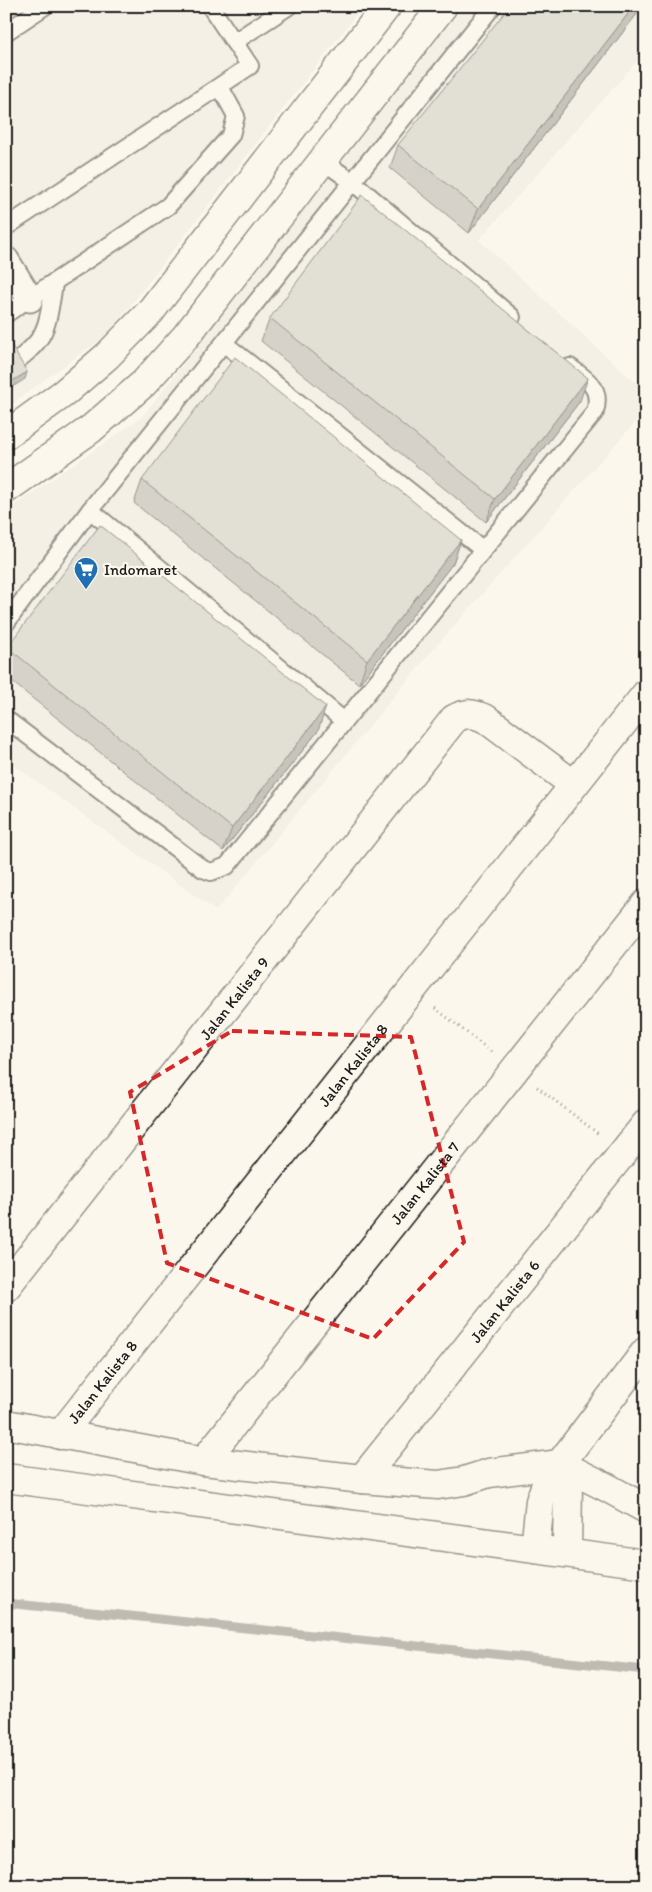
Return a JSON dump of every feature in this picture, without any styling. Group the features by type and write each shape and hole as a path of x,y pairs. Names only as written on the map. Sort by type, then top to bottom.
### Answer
{"street":[{"path":"6,435 64,393 107,356 150,312 387,6"},
{"path":"6,489 91,429 144,383 186,336 443,6"},
{"path":"338,71 372,97"},
{"path":"6,260 30,299"},
{"name":"Jalan Kalista 8","path":"60,1435 646,694"},
{"name":"Jalan Kalista 9","path":"6,1287 454,719 464,714 474,713 573,784"},
{"name":"Jalan Kalista 7","path":"204,1461 646,904"},
{"name":"Jalan Kalista 6","path":"362,1479 646,1124"},
{"path":"536,1548 540,1501 547,1481 646,1351"},
{"path":"6,1424 204,1461 362,1479 438,1484 464,1480 489,1473 560,1464 646,1509"},
{"path":"560,1464 568,1483 567,1553"},
{"path":"6,1478 646,1564"}],"lane":[{"path":"6,32 45,6"},
{"path":"9,220 250,66 210,6"},
{"path":"234,42 289,6"},
{"path":"6,623 90,510 354,183 493,6"},
{"path":"6,314 54,284 168,206 231,135 236,116 220,86"},
{"path":"323,161 354,183 524,327"},
{"path":"6,369 34,348 48,325 54,284"},
{"path":"225,344 482,549"},
{"path":"6,719 203,869 211,872 227,866 482,549 595,412 598,401 597,392 561,359"},
{"path":"90,510 344,721"}],"highlighted area":[{"path":"232,1031 411,1037 464,1242 373,1339 167,1263 130,1092"}],"shaded area":[{"path":"6,6 363,6 109,333 6,408"},
{"path":"464,6 646,6 646,51 479,240 646,392 646,410 437,645 216,911 6,759 6,511 142,417"}],"building":[{"path":"510,6 634,6 478,209 398,145"},
{"path":"362,195 588,378 495,499 270,318"},
{"path":"9,341 27,372 6,385 6,343"},
{"path":"235,357 461,540 367,660 142,480"},
{"path":"100,525 326,707 232,828 7,647"}],"waterway":[{"path":"6,1603 646,1670"}],"place":[{"name":"Indomaret","path":"86,590"}]}
